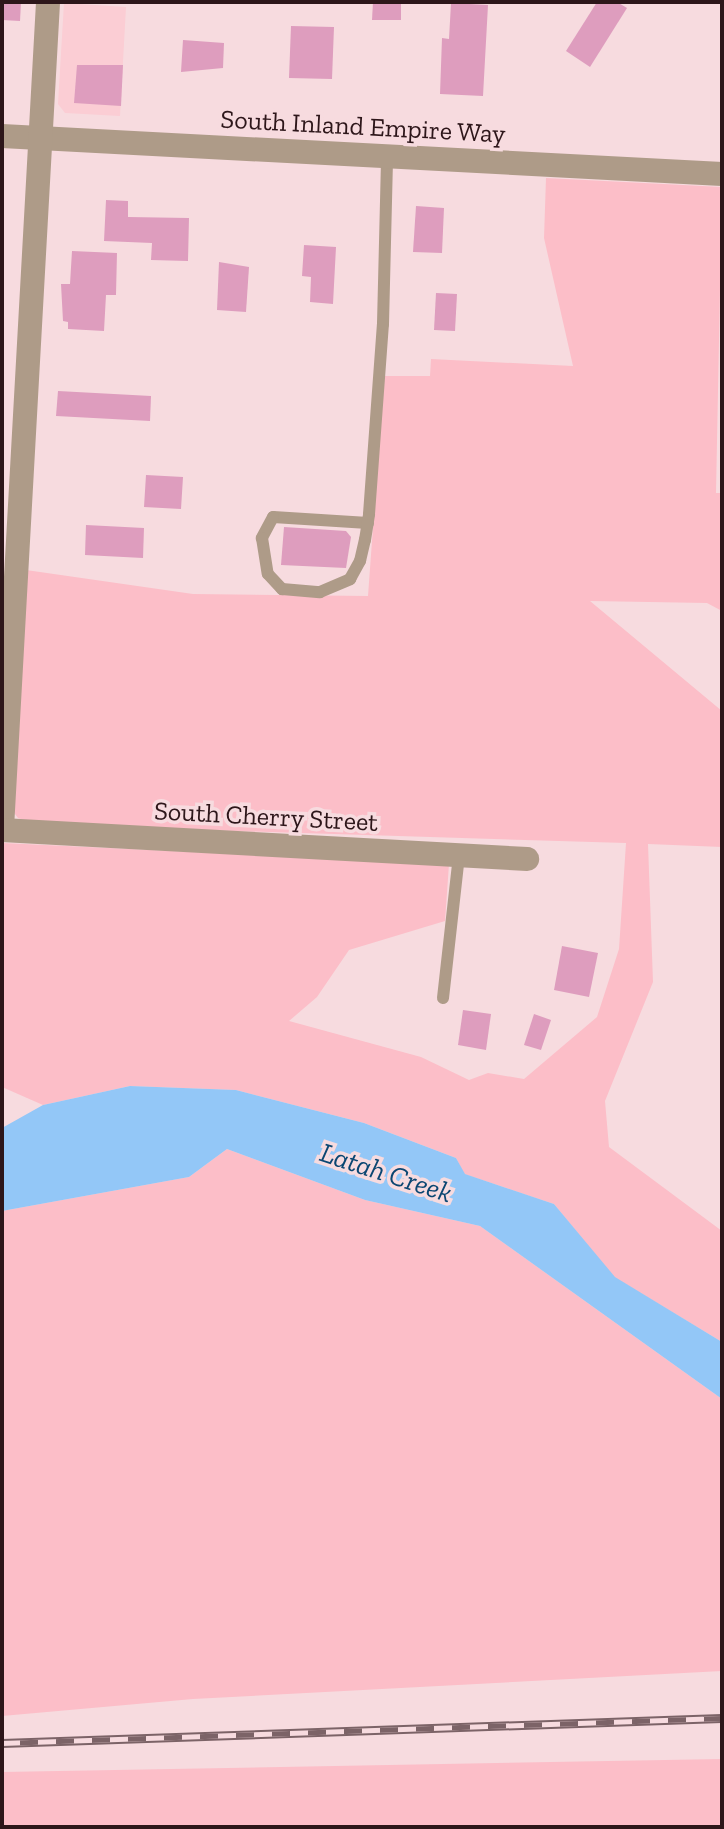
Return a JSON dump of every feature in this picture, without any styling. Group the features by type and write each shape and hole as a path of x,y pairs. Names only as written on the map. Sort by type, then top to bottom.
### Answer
{"street":[{"path":"2,829 36,138 48,2"},
{"name":"South Inland Empire Way","path":"2,136 722,174"},
{"name":"South Cherry Street","path":"2,829 527,859"}],"lane":[{"path":"368,523 273,517 262,538 268,574 282,589 295,593 342,585 360,561 368,523 383,324 387,157"},
{"path":"443,998 459,856"}],"shaded area":[{"path":"64,3 126,7 120,116 65,113 58,104"},
{"path":"546,178 722,187 716,493 722,493 722,611 707,603 590,601 722,711 722,847 648,844 653,982 605,1101 609,1147 722,1231 722,1342 614,1277 554,1204 464,1174 456,1158 364,1123 236,1090 130,1086 43,1105 2,1087 3,843 449,864 445,921 349,950 317,997 289,1021 421,1057 469,1080 488,1073 524,1079 597,1017 619,949 626,843 39,825 18,818 9,806 26,570 193,594 368,596 384,376 430,376 431,359 573,366 544,238"},
{"path":"227,1149 365,1200 480,1226 722,1399 722,1671 193,1699 2,1716 2,1211 189,1177"},
{"path":"722,1759 722,1827 2,1827 2,1772"}],"water":[{"name":"Latah Creek","path":"130,1086 236,1090 364,1123 456,1158 465,1174 554,1204 615,1277 722,1342 722,1399 480,1226 365,1200 227,1149 189,1177 2,1211 2,1128 43,1105"}],"building":[{"path":"2,2 21,2 20,21 2,20"},
{"path":"373,2 401,2 401,20 372,20"},
{"path":"597,2 617,2 627,8 590,67 566,51"},
{"path":"451,3 488,5 483,96 440,94 442,38 449,39"},
{"path":"291,26 334,27 332,79 289,78"},
{"path":"183,40 224,43 223,68 181,72"},
{"path":"77,65 123,65 121,106 74,103"},
{"path":"106,200 128,201 128,217 189,218 188,261 151,260 152,243 104,241"},
{"path":"416,206 444,208 442,253 413,252"},
{"path":"304,245 336,247 333,304 310,302 311,277 302,276"},
{"path":"72,251 117,253 116,295 106,295 104,331 68,329 68,322 63,321 61,284 70,284"},
{"path":"219,262 249,267 246,312 217,310"},
{"path":"436,293 457,294 455,331 434,330"},
{"path":"58,391 151,396 150,421 56,416"},
{"path":"146,475 183,477 181,509 144,507"},
{"path":"86,525 144,528 143,558 85,555"},
{"path":"284,527 346,531 351,537 346,568 281,565"},
{"path":"562,946 598,953 589,997 554,990"},
{"path":"463,1010 491,1014 486,1050 458,1045"},
{"path":"534,1014 551,1020 541,1050 524,1045"}],"railway":[{"path":"2,1743 722,1718"}]}
